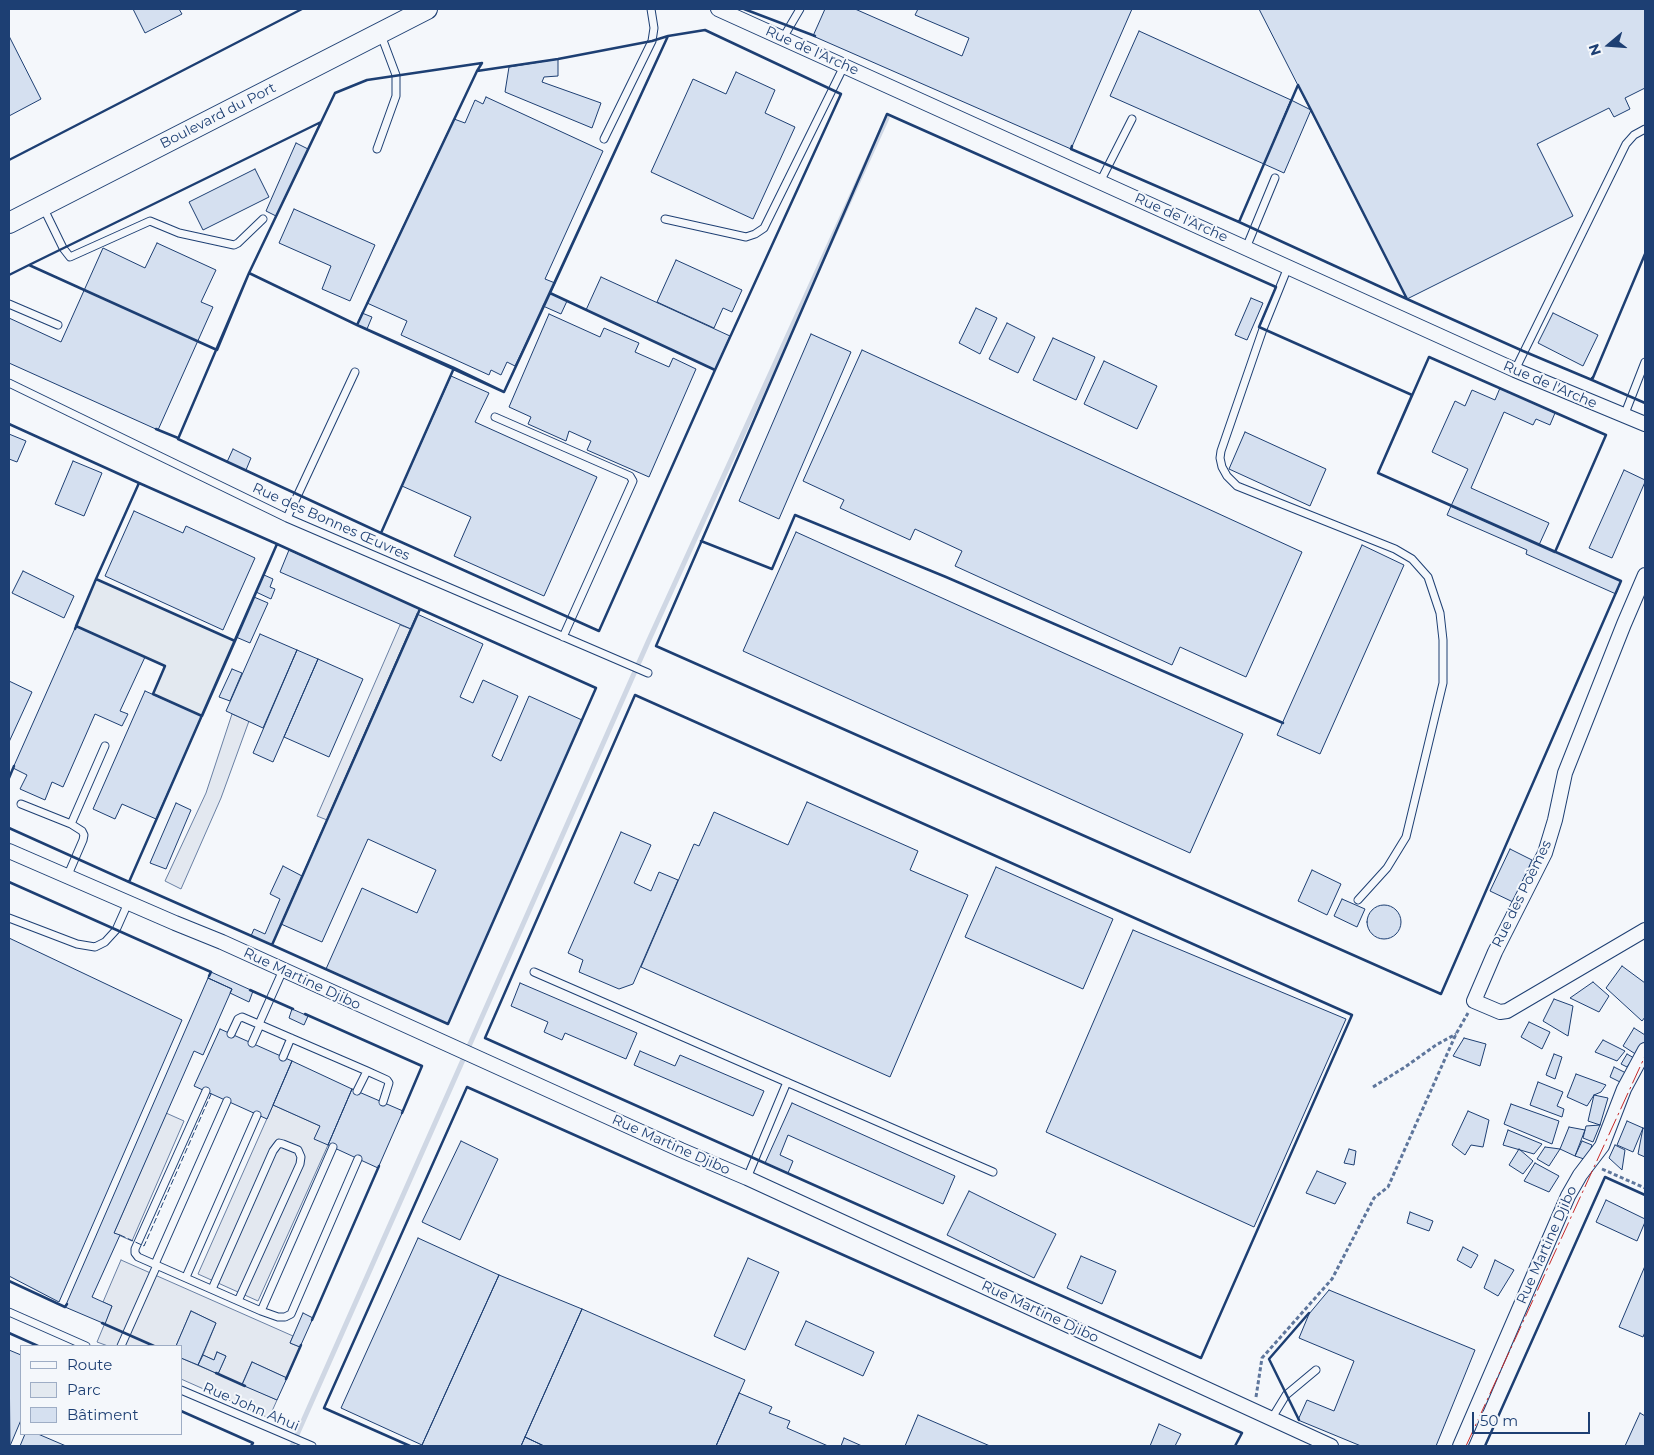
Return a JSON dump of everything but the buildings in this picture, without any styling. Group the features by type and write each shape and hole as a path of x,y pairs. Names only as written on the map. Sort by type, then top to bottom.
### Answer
{"main road":[{"name":"Boulevard du Port","path":"9,223 427,9"}],"street":[{"name":"Rue de l'Arche","path":"718,9 1515,370 1645,424"},
{"name":"Rue des Poèmes","path":"1474,1002 1495,952 1544,854 1555,820 1565,773 1645,575"},
{"name":"Rue Martine Djibo","path":"9,851 222,942 449,1046 747,1178 1331,1446"},
{"path":"1474,1002 1500,1012 1507,1011 1645,930"},
{"name":"Rue Martine Djibo","path":"1460,1446 1557,1220 1580,1175 1602,1146 1624,1089 1645,1050"}],"lane":[{"path":"604,139 652,41 654,28 652,9"},
{"path":"783,38 800,9"},
{"path":"377,149 396,96 396,75 380,33"},
{"path":"665,219 746,237 764,228 844,66"},
{"path":"1100,182 1132,119"},
{"path":"1515,370 1626,144 1634,134 1645,129"},
{"path":"1246,248 1275,178"},
{"path":"42,206 63,248 70,257 150,221 179,233 234,245 263,219"},
{"path":"1288,267 1263,329 1221,451 1222,467 1227,476 1237,486 1395,549 1412,559 1428,577 1440,613 1443,640 1443,683 1406,838 1388,868 1358,900"},
{"path":"9,304 58,325"},
{"path":"1624,416 1645,362"},
{"path":"287,518 356,372"},
{"name":"Rue des Bonnes Œuvres","path":"9,383 287,518 648,673"},
{"path":"495,416 630,476 634,481 563,637"},
{"path":"71,824 105,746"},
{"path":"21,804 71,824 82,831 84,835 83,840 67,876"},
{"path":"9,918 77,944 95,946 105,942 116,930 128,903"},
{"path":"252,1043 283,970"},
{"path":"534,972 993,1172"},
{"path":"231,1034 240,1016 367,1071 387,1080 389,1083 383,1102"},
{"path":"282,1057 291,1038"},
{"path":"357,1091 367,1071"},
{"path":"747,1178 787,1082"},
{"path":"206,1091 135,1249 138,1257 261,1311 278,1317 285,1317 291,1314 358,1159"},
{"path":"121,1345 227,1101"},
{"path":"186,1277 258,1115"},
{"path":"212,1289 273,1151 279,1143 298,1150 301,1157 300,1164 238,1301"},
{"path":"261,1311 333,1147"},
{"path":"9,1312 84,1345"},
{"path":"1272,1418 1286,1396 1316,1370"},
{"name":"Rue John Ahui","path":"182,1390 312,1446"}],"path":[{"path":"1254,1410 1262,1358 1332,1279 1374,1198 1388,1187 1456,1034 1474,1002"},
{"path":"1373,1087 1456,1034"},
{"path":"1589,1164 1645,1188"}],"green space":[{"path":"96,579 235,641 202,716 153,694 165,666 76,626"}],"shaded area":[{"path":"400,625 411,629 327,820 317,816"},
{"path":"232,714 249,721 221,798 181,889 165,881 206,793"},
{"path":"273,1105 320,1126 328,1145 258,1301 198,1274"},
{"path":"166,1113 184,1121 132,1241 114,1233"},
{"path":"121,1260 293,1336 290,1343 300,1347 287,1378 252,1362 242,1384 277,1400 269,1418 182,1379 182,1358 218,1374 226,1356 217,1352 214,1360 203,1355 216,1323 191,1311 176,1345 105,1345 97,1342 112,1306 103,1302"}],"waterway":[{"path":"292,1446 648,642 887,118"}],"fence":[{"path":"120,1235 144,1246 212,1092"}],"wall":[{"path":"9,160 302,9"},
{"path":"744,9 815,36"},
{"path":"705,30 841,94 715,370 550,293 668,36 705,30"},
{"path":"668,36 504,392 357,325 477,71 558,59 652,41 668,36"},
{"path":"482,63 357,325 249,273 335,93 367,80 482,63"},
{"path":"1298,85 1311,110 1407,299 1239,222 1298,85"},
{"path":"887,114 1276,287 1259,327 1412,395 1378,473 1621,581 1441,994 656,646 887,114"},
{"path":"321,122 249,273 217,350 29,265 321,122"},
{"path":"1072,146 1071,149 1239,222 1240,220"},
{"path":"1406,297 1523,351 1592,380 1645,254"},
{"path":"9,275 29,265"},
{"path":"249,273 357,325 454,368 381,533 178,439 249,273"},
{"path":"550,293 715,370 599,631 381,533 454,368 504,392 550,293"},
{"path":"1429,357 1606,435 1555,552 1378,473 1429,357"},
{"path":"1592,378 1592,380 1645,403"},
{"path":"9,424 139,483 138,485"},
{"path":"156,429 178,438"},
{"path":"139,483 277,544 235,641 96,579 139,483"},
{"path":"701,541 772,569 795,515 946,577 1283,723"},
{"path":"277,544 420,609 272,945 129,882 277,544"},
{"path":"96,579 235,641 202,716 153,694 165,666 76,626 96,579"},
{"path":"75,629 96,579 234,642"},
{"path":"420,609 596,688 448,1024 272,945 420,609"},
{"path":"635,695 1352,1015 1201,1358 485,1038 635,695"},
{"path":"9,778 14,766"},
{"path":"9,828 129,882 130,880"},
{"path":"9,882 211,972 209,976"},
{"path":"250,990 293,1009"},
{"path":"305,1014 422,1066 402,1113"},
{"path":"410,1446 324,1408 467,1087 1242,1433 1235,1446"},
{"path":"312,1320 379,1166"},
{"path":"1485,1446 1605,1177 1645,1195"},
{"path":"9,1281 65,1307 67,1304"},
{"path":"1299,1420 1269,1359 1309,1313"},
{"path":"102,1323 152,1345"},
{"path":"9,1333 36,1345"},
{"path":"286,1379 301,1345"},
{"path":"216,1373 245,1386"},
{"path":"182,1411 253,1443 251,1446"}],"power":[{"path":"1466,1446 1645,1056"}]}
